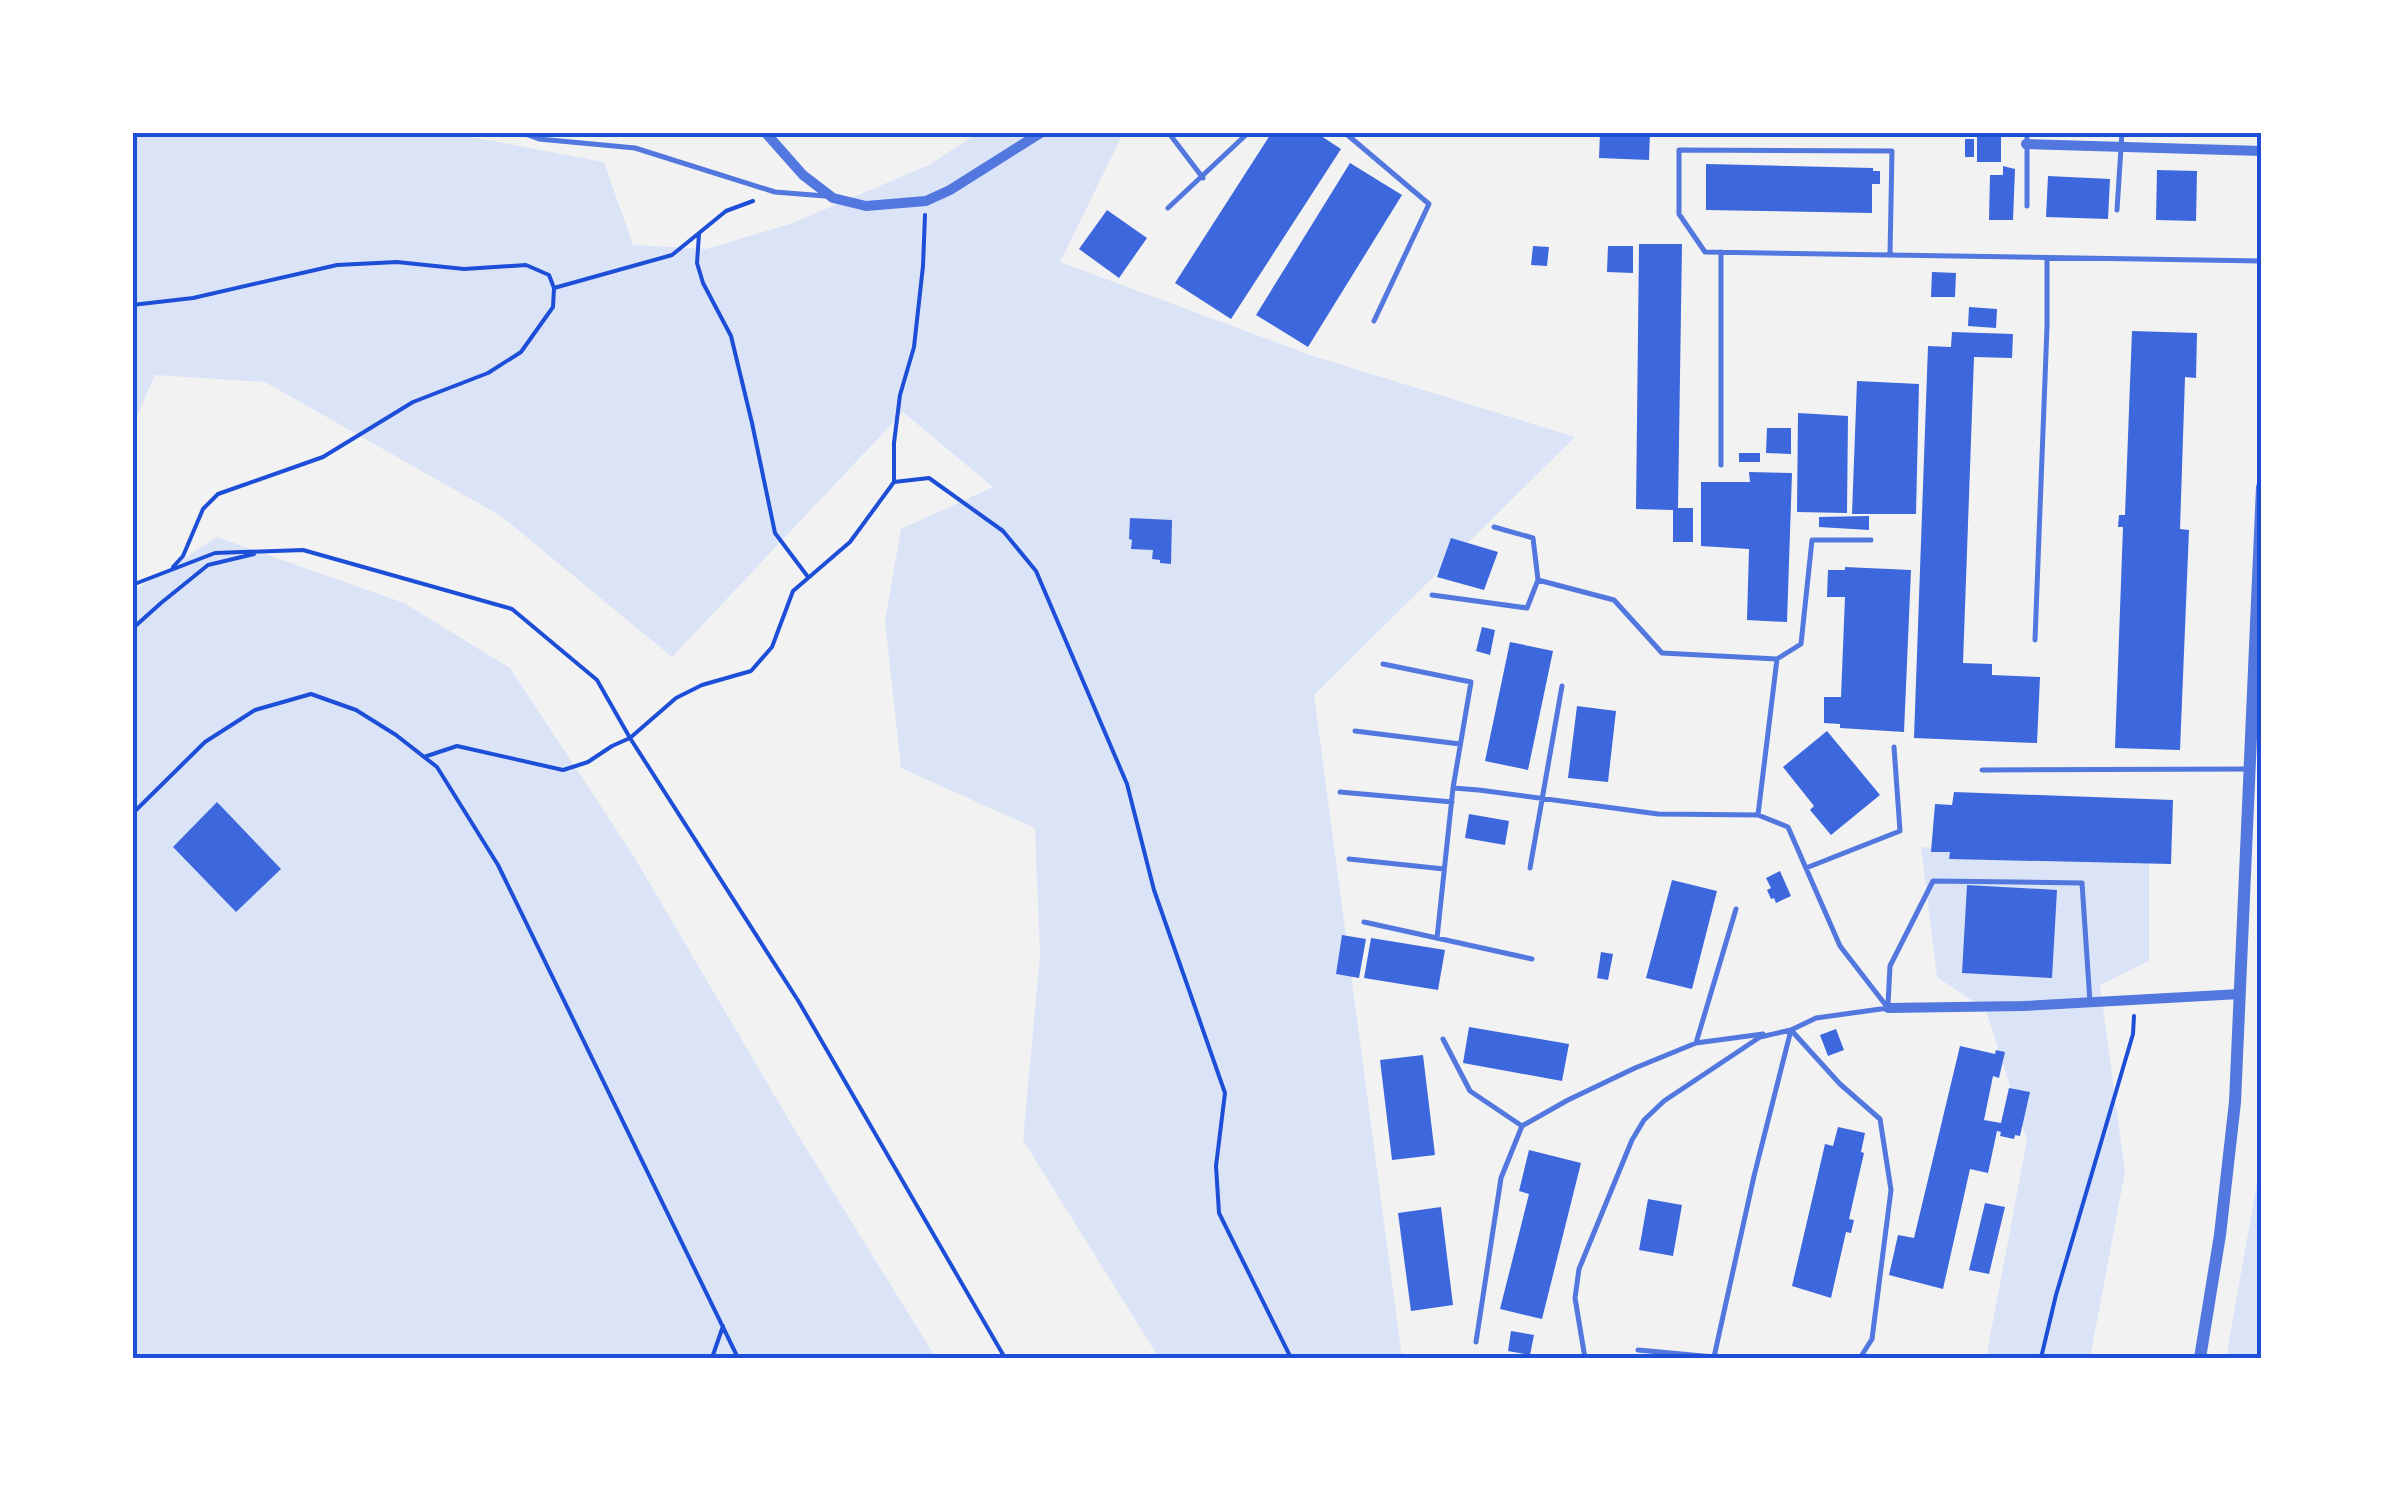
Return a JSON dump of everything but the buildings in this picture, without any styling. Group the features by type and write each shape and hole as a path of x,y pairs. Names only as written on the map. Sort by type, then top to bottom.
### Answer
{"street":[{"path":"765,132 803,175 833,198 866,206 926,201 1042,132"},
{"path":"2027,138 2121,147 2262,151"},
{"path":"2200,1358 2212,1299 2235,1102 2262,487"},
{"path":"1888,1008 2023,1006 2240,994"}],"lane":[{"path":"520,132 539,139 635,148 776,192 833,198"},
{"path":"1168,132 1203,178"},
{"path":"1168,208 1249,132"},
{"path":"1344,132 1429,204 1374,321"},
{"path":"2117,210 2122,132"},
{"path":"2027,138 2027,206"},
{"path":"1890,255 1892,151 1679,150 1679,214 1705,252 2047,258 2262,261"},
{"path":"1720,465 1721,252"},
{"path":"2036,640 2047,258"},
{"path":"1432,595 1527,608 1538,580 1533,538 1494,528"},
{"path":"1538,580 1614,600 1662,653 1777,659 1801,644 1812,540 1871,540"},
{"path":"1758,815 1777,659"},
{"path":"1383,664 1471,682 1453,788 1437,938"},
{"path":"1530,868 1562,686"},
{"path":"1355,731 1460,744"},
{"path":"1806,868 1900,831 1894,747"},
{"path":"1982,770 2248,769"},
{"path":"1453,788 1658,814 1758,815 1788,827 1840,946 1888,1008"},
{"path":"1340,792 1452,802"},
{"path":"1349,859 1444,870"},
{"path":"1888,1008 1890,966 1932,881 2082,883 2090,1002"},
{"path":"1696,1043 1736,909"},
{"path":"1364,922 1532,959"},
{"path":"1585,1358 1575,1298 1579,1269 1632,1140 1644,1120 1664,1101 1760,1037 1791,1030 1816,1018 1888,1008"},
{"path":"1476,1342 1500,1178 1522,1126 1635,1068 1696,1043 1791,1030"},
{"path":"1638,1350 1714,1357 1791,1030"},
{"path":"1791,1030 1840,1084 1880,1119 1891,1190 1872,1339 1860,1358"},
{"path":"1443,1039 1470,1091 1522,1126"}],"path":[{"path":"554,288 672,254 726,211 776,192"},
{"path":"424,757 457,746 563,770 588,762 630,738 676,698 702,685 751,671 772,647 793,592 850,542 894,482 900,395 914,347 926,201"},
{"path":"699,234 697,263 730,336 775,532 808,576"},
{"path":"132,305 193,298 337,264 396,262 464,270 526,265 549,275 554,288 553,307 521,352 488,373 414,402 323,457 218,494 203,509 183,556 171,570 132,585"},
{"path":"894,482 929,478 1003,531 1036,571 1127,784 1154,890 1225,1093 1216,1166 1219,1214 1291,1358"},
{"path":"132,585 215,553 304,550 512,608 597,680 630,738 800,1002 1005,1358"},
{"path":"132,630 208,565 263,552"},
{"path":"132,814 206,742 255,710 311,694 356,710 437,768 498,865 738,1358"},
{"path":"2041,1358 2133,1034 2134,999"},
{"path":"712,1358 722,1326"}],"shaded area":[{"path":"1124,132 1060,262 1310,355 1575,437 1314,695 1402,1358 1159,1358 1023,1140 1040,955 1035,828 901,768 885,621 901,529 993,487 903,412 672,657 501,516 265,382 155,375 133,425 133,133 450,133 604,162 633,245 706,249 790,224 929,165 978,133"},
{"path":"217,537 404,603 510,668 633,855 796,1132 936,1358 133,1358 133,591"},
{"path":"1921,847 2149,863 2149,961 2100,985 2125,1172 2090,1358 1986,1358 2027,1140 1986,1010 1937,977"},
{"path":"2261,1160 2261,1358 2226,1358"}]}
